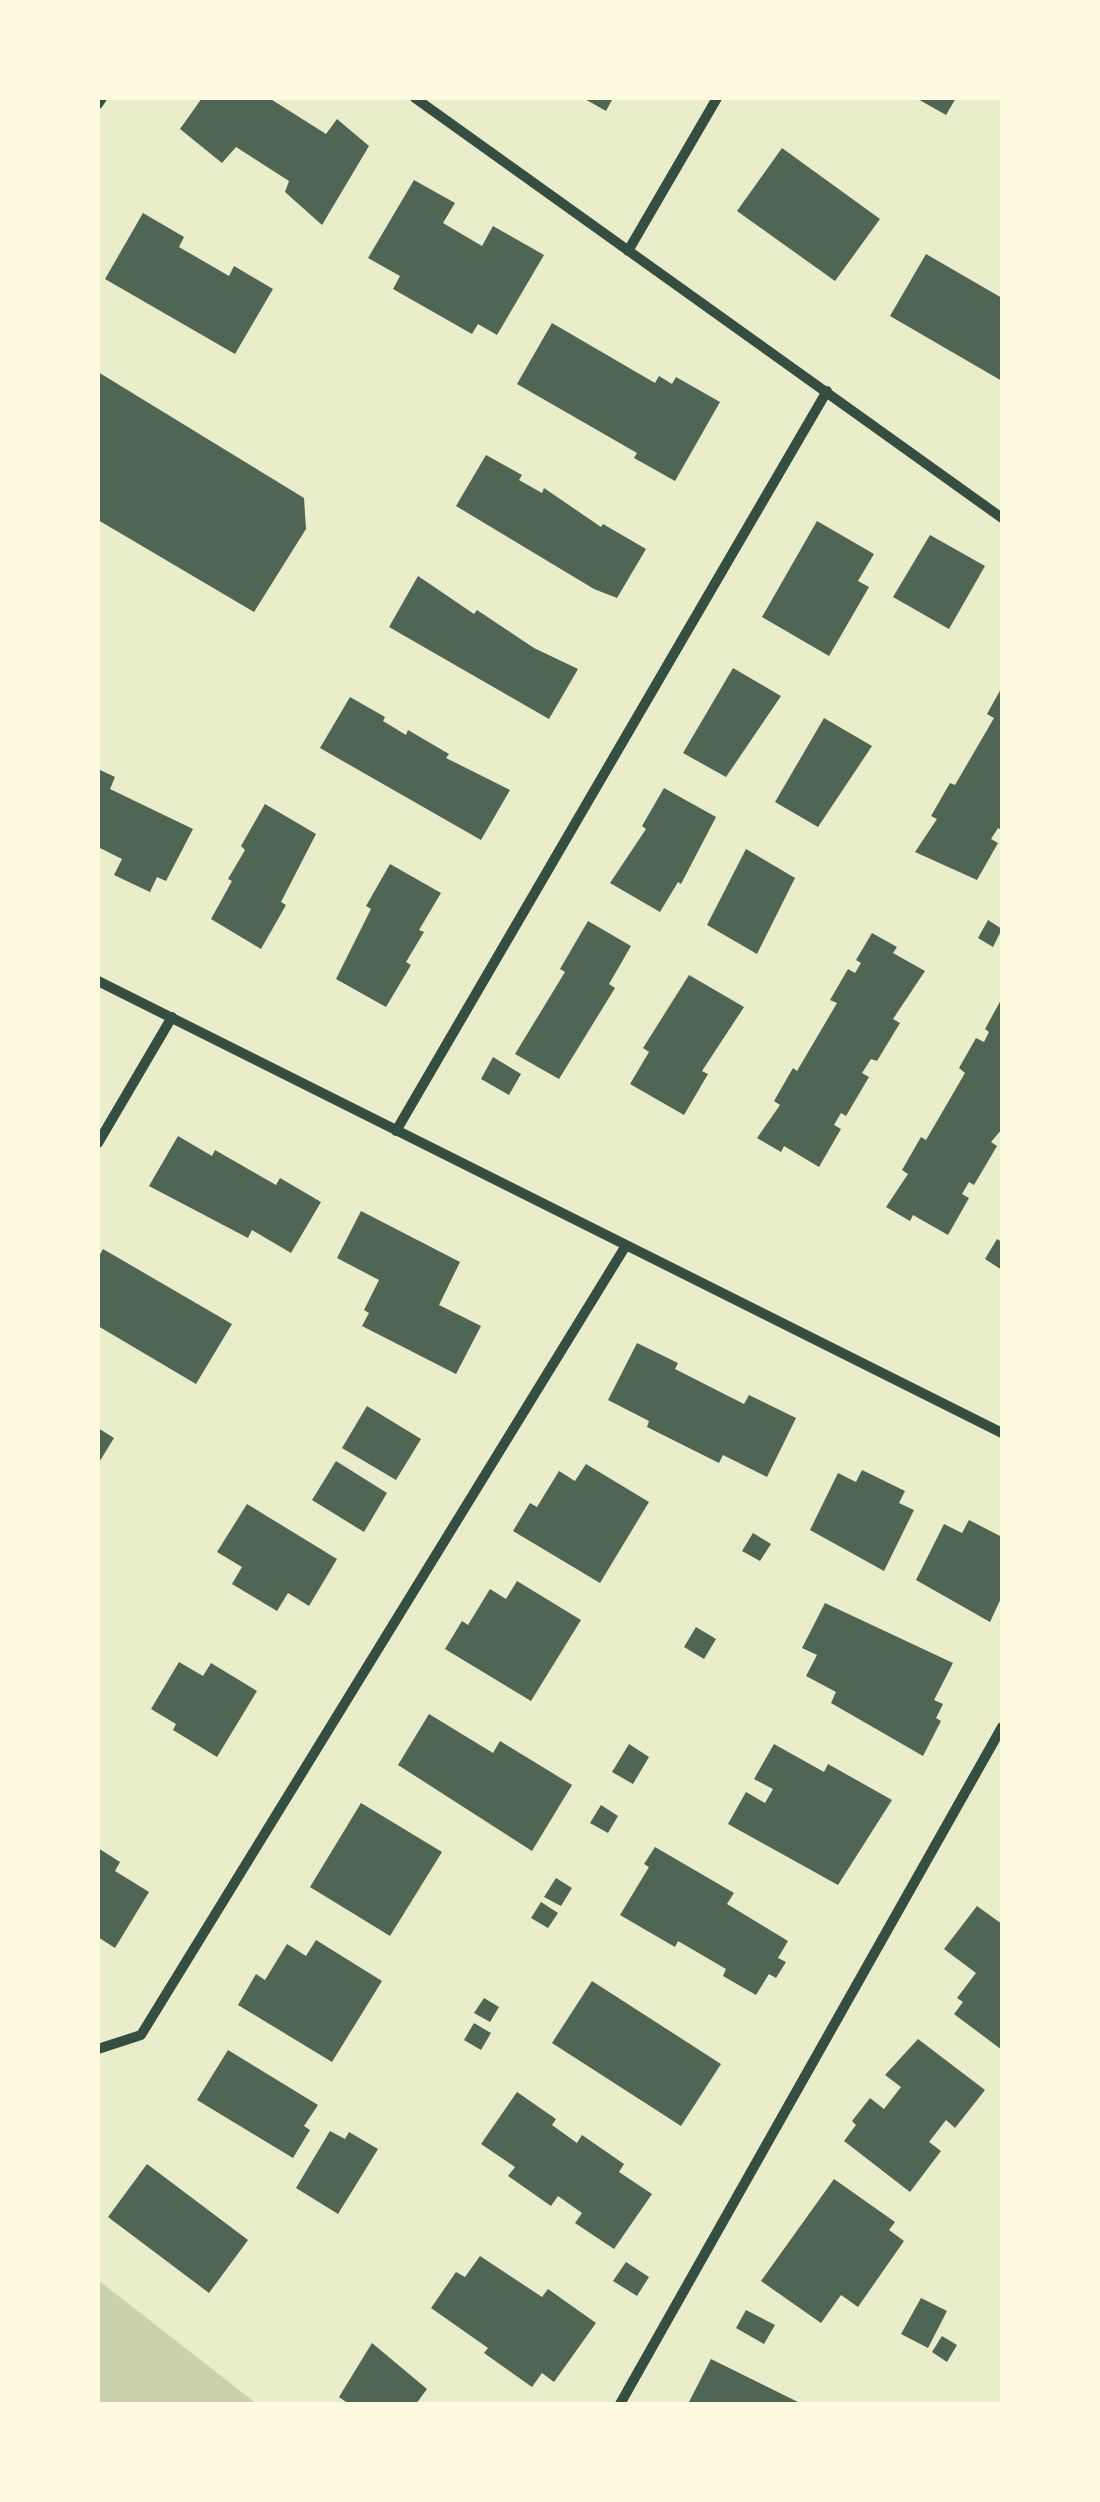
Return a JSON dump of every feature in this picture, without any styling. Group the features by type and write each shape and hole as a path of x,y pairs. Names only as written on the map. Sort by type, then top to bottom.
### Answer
{"street":[{"path":"98,104 102,98"},
{"path":"415,98 1002,518"},
{"path":"628,252 717,98"},
{"path":"396,1131 827,391"},
{"path":"98,981 1002,1433"},
{"path":"98,1143 172,1016"},
{"path":"98,2048 141,2036 625,1246"},
{"path":"620,2404 1002,1727"}],"green space":[{"path":"98,2280 257,2404 98,2404"}],"building":[{"path":"202,98 269,98 326,134 337,119 369,146 322,225 285,192 289,181 236,147 222,163 180,129"},
{"path":"583,98 613,98 606,111"},
{"path":"916,98 956,98 946,115"},
{"path":"782,148 880,219 835,281 737,211"},
{"path":"414,180 455,203 443,223 482,246 493,226 544,255 497,335 478,324 472,334 393,289 400,276 368,258"},
{"path":"143,213 184,237 179,247 229,276 234,266 273,289 235,354 105,279"},
{"path":"926,254 1002,298 1002,381 890,316"},
{"path":"552,323 655,383 659,376 672,384 676,377 720,402 675,481 634,458 637,453 517,384"},
{"path":"98,372 304,498 306,529 254,612 98,520"},
{"path":"486,455 522,475 519,480 542,493 544,488 601,527 603,524 646,549 617,598 594,589 456,506"},
{"path":"817,521 874,554 858,581 869,587 829,656 762,617"},
{"path":"930,535 985,566 949,629 893,597"},
{"path":"418,576 474,614 477,610 534,648 578,669 549,719 389,627"},
{"path":"733,668 781,696 726,777 683,753"},
{"path":"1002,687 1002,830 998,828 991,839 998,843 977,880 915,852 937,819 931,816 950,783 955,785 994,718 987,714"},
{"path":"350,697 385,717 383,721 406,735 408,730 449,754 446,758 510,790 481,840 320,748"},
{"path":"824,718 872,746 818,827 775,802"},
{"path":"98,769 115,777 110,789 193,829 166,881 157,877 150,892 114,875 122,859 98,847"},
{"path":"664,788 716,817 681,884 678,882 660,912 610,883 646,829 642,826"},
{"path":"265,804 316,834 281,902 286,905 261,949 211,919 245,850 241,846"},
{"path":"746,849 795,878 757,954 707,925"},
{"path":"390,864 441,893 419,930 424,932 406,962 411,965 386,1007 336,979 371,909 366,906"},
{"path":"988,920 1002,929 993,947 978,938"},
{"path":"588,921 631,946 609,984 615,988 559,1079 515,1054 565,972 560,969"},
{"path":"872,933 897,947 893,953 925,971 893,1019 900,1023 877,1061 871,1059 862,1073 869,1077 846,1116 841,1113 834,1125 841,1129 819,1167 784,1146 781,1152 757,1138 780,1105 774,1101 793,1068 797,1071 837,1003 830,1000 848,969 855,973 861,963 856,960"},
{"path":"689,975 744,1007 702,1071 708,1074 684,1115 630,1084 649,1052 643,1048"},
{"path":"1002,998 1002,1129 991,1142 997,1146 974,1185 969,1182 962,1194 969,1198 948,1235 913,1215 910,1221 886,1207 908,1174 902,1170 921,1137 926,1140 965,1073 959,1068 976,1038 984,1042 989,1032 985,1029"},
{"path":"493,1057 521,1074 509,1095 481,1079"},
{"path":"178,1136 212,1156 215,1150 276,1185 280,1178 321,1202 291,1253 252,1230 248,1238 149,1186"},
{"path":"361,1211 460,1262 439,1305 481,1326 456,1374 362,1326 369,1313 364,1310 379,1280 337,1258"},
{"path":"997,1239 1002,1242 1002,1270 985,1259"},
{"path":"103,1249 232,1324 196,1384 98,1326 98,1258"},
{"path":"637,1343 678,1363 675,1369 744,1404 749,1395 796,1418 767,1477 723,1455 719,1463 647,1427 649,1421 608,1400"},
{"path":"367,1406 421,1439 396,1480 342,1448"},
{"path":"98,1428 114,1438 98,1464"},
{"path":"336,1461 387,1493 364,1532 312,1500"},
{"path":"586,1464 649,1502 600,1583 513,1531 530,1503 537,1507 559,1471 575,1481"},
{"path":"862,1470 905,1491 899,1503 914,1510 884,1571 810,1530 838,1473 856,1482"},
{"path":"247,1504 337,1559 309,1606 288,1593 277,1611 232,1584 242,1567 217,1552"},
{"path":"969,1520 1002,1537 1002,1596 990,1622 916,1580 944,1524 962,1533"},
{"path":"753,1533 771,1544 760,1561 742,1551"},
{"path":"517,1581 581,1620 531,1701 445,1649 462,1621 468,1625 490,1589 506,1599"},
{"path":"825,1603 953,1663 934,1700 943,1704 936,1718 941,1721 923,1756 831,1703 836,1692 806,1676 817,1655 802,1648"},
{"path":"696,1627 716,1639 704,1659 684,1647"},
{"path":"179,1662 203,1676 211,1663 257,1691 217,1757 173,1730 176,1724 151,1709"},
{"path":"429,1714 493,1753 500,1741 572,1785 532,1851 398,1765"},
{"path":"629,1744 649,1757 633,1784 612,1772"},
{"path":"774,1744 824,1772 828,1764 892,1800 838,1885 728,1824 746,1792 765,1803 773,1789 754,1779"},
{"path":"361,1803 442,1852 390,1936 310,1887"},
{"path":"601,1805 618,1816 608,1833 590,1823"},
{"path":"655,1847 734,1893 727,1904 788,1941 778,1958 786,1962 776,1978 769,1974 756,1995 723,1976 726,1969 678,1941 675,1947 620,1915 649,1867 644,1864"},
{"path":"98,1848 120,1862 115,1871 149,1892 115,1948 98,1937"},
{"path":"556,1878 572,1888 561,1906 544,1897"},
{"path":"541,1902 558,1913 548,1928 531,1918"},
{"path":"977,1906 1002,1924 1002,2050 954,2014 963,2002 957,1998 976,1973 944,1949"},
{"path":"316,1940 382,1981 332,2062 238,2005 256,1974 265,1980 287,1944 306,1956"},
{"path":"592,1981 721,2064 681,2126 552,2043"},
{"path":"484,1998 499,2007 490,2022 474,2013"},
{"path":"474,2023 491,2033 481,2050 464,2040"},
{"path":"918,2039 985,2090 955,2128 946,2120 929,2142 941,2151 910,2192 844,2141 856,2125 852,2121 870,2098 884,2109 901,2087 885,2075"},
{"path":"228,2050 318,2105 304,2126 310,2130 293,2158 197,2100"},
{"path":"517,2092 556,2119 552,2125 577,2143 582,2135 624,2164 619,2172 652,2194 614,2249 575,2223 582,2213 558,2196 551,2206 508,2176 515,2167 481,2144"},
{"path":"330,2131 345,2139 349,2132 378,2149 338,2214 296,2188"},
{"path":"147,2164 248,2240 209,2293 108,2217"},
{"path":"834,2179 895,2222 889,2230 904,2241 858,2307 841,2295 821,2323 761,2281"},
{"path":"480,2256 542,2297 548,2289 596,2323 554,2382 542,2373 532,2387 484,2353 488,2348 431,2308 456,2272 465,2277"},
{"path":"626,2262 649,2277 637,2296 613,2281"},
{"path":"921,2298 947,2311 928,2348 901,2334"},
{"path":"746,2310 775,2325 764,2344 736,2328"},
{"path":"942,2336 957,2345 947,2362 932,2352"},
{"path":"372,2343 427,2389 416,2404 349,2404 339,2397"},
{"path":"711,2359 802,2404 688,2404"}]}
